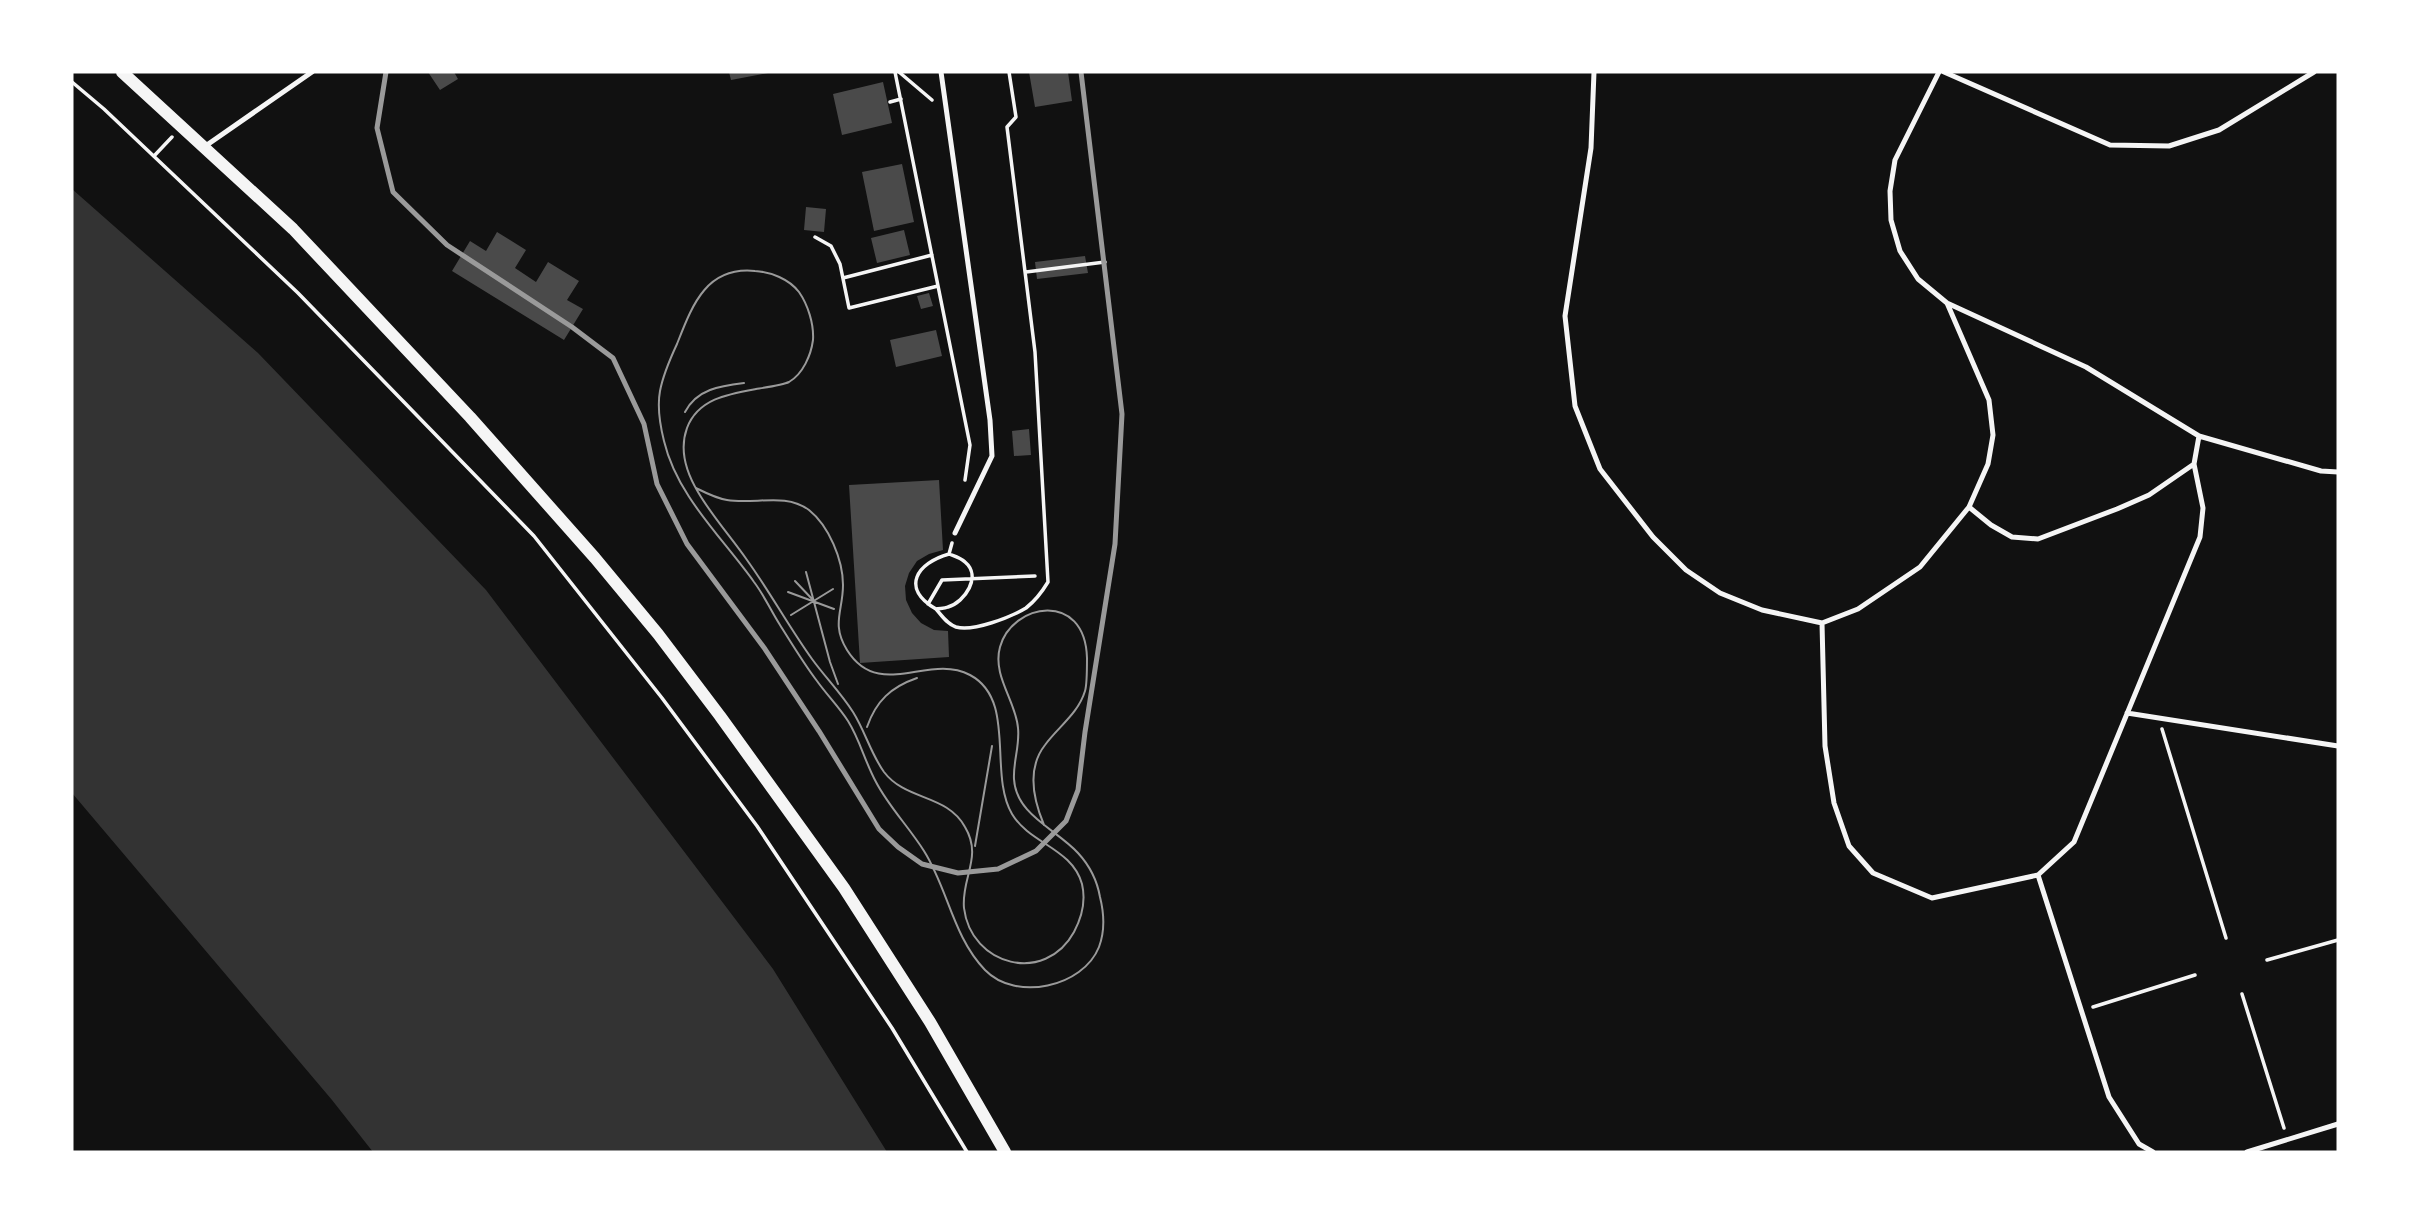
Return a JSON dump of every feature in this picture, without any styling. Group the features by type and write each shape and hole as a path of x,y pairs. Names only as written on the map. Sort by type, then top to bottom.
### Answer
{"street":[{"path":"122,72 293,229 470,417 658,634 844,888 923,1011 1006,1152"}],"lane":[{"path":"204,147 312,72"},
{"path":"941,72 990,420 992,456 955,533"},
{"path":"1594,72 1591,148 1566,316 1575,406 1600,469 1653,537 1686,570 1720,593 1762,610 1822,623 1858,609 1920,567 1969,507 1988,464 1993,435 1989,400 1947,303"},
{"path":"2314,72 2219,130 2169,146 2110,145 1941,72 1895,160 1890,191 1891,220 1900,251 1918,279 1947,303 2086,368 2199,436 2321,471 2338,472"},
{"path":"1822,623 1825,746 1834,803 1849,846 1872,873 1932,898 2038,875 2074,842 2200,537 2203,508 2194,464 2199,436"},
{"path":"1969,507 2012,537 2038,539 2138,500 2194,464"},
{"path":"2127,713 2338,746"},
{"path":"2038,875 2109,1097 2139,1144 2153,1152"},
{"path":"2247,1152 2338,1124"}],"path":[{"path":"897,72 970,445 964,488"},
{"path":"897,72 948,113"},
{"path":"936,608 948,607 958,602 971,587 972,573 965,562 949,554 933,559 922,568 917,576 916,586 920,596 955,627 972,628 1001,620 1025,608 1048,583 1035,352 1007,127 1016,117 1009,72"},
{"path":"72,82 298,293 534,536 662,698 757,826 892,1028 967,1152"},
{"path":"890,102 901,99"},
{"path":"154,156 181,126"},
{"path":"907,175 916,174"},
{"path":"815,237 831,246 840,264 849,308 938,286"},
{"path":"843,278 932,255"},
{"path":"1026,272 1105,262"},
{"path":"942,344 950,342"},
{"path":"949,554 955,533"},
{"path":"928,604 943,580 1035,576"},
{"path":"2159,718 2225,938"},
{"path":"2267,960 2338,940"},
{"path":"2082,1010 2195,975"},
{"path":"2242,994 2288,1140"}],"shaded area":[{"path":"72,189 258,353 486,590 773,969 887,1152 373,1152 72,793"}],"building":[{"path":"428,72 454,72 458,79 440,90"},
{"path":"729,72 768,72 768,73 731,80"},
{"path":"1029,72 1068,72 1072,101 1035,107"},
{"path":"883,82 892,123 842,135 833,94"},
{"path":"902,164 914,222 874,231 862,172"},
{"path":"806,207 826,209 824,232 804,230"},
{"path":"904,230 910,255 877,263 871,238"},
{"path":"497,232 526,250 515,268 536,282 548,262 579,281 567,300 583,309 564,340 452,271 470,241 486,251"},
{"path":"1085,256 1088,273 1037,279 1035,262"},
{"path":"929,293 933,306 921,309 917,296"},
{"path":"936,330 942,356 896,367 890,340"},
{"path":"1029,429 1031,455 1014,456 1012,431"},
{"path":"939,480 943,550 917,561 905,586 906,600 921,623 934,630 948,631 949,657 860,663 849,485"}],"tram line":[{"path":"696,488 715,497 727,500 790,502 809,510 816,517 829,534 840,565 843,594 839,625 842,641 860,665 889,675 938,669 954,670 970,675 984,686 998,719 1002,778 1005,797 1012,814 1029,833 1069,862 1082,884 1084,897 1081,915 1074,932 1061,949 1046,959 1028,963 1011,962 994,955 980,944 970,928 964,908 965,887 972,858 970,838 965,827 948,809 903,788 884,772 853,712 817,666 755,572 703,501 690,477 684,444 687,428 698,410 725,396 789,382 802,369 808,358 813,334 808,309 795,287 773,275 755,271 738,271 724,275 703,291 689,316 667,367 659,397 659,416 664,441 679,480 702,515 758,587 803,661 848,721 881,791 932,866 958,928 974,957 998,980 1014,986 1048,986 1079,972 1091,961 1102,935 1101,903 1089,868 1069,844 1049,829 1038,820 1029,812 1016,792 1014,773 1018,728 998,658 1007,632 1018,621 1032,613 1047,610 1062,613 1074,621 1083,636 1087,658 1086,688 1078,707 1039,754 1034,784 1037,805 1040,815 1044,825"},
{"path":"685,412 696,398 710,390 744,383"},
{"path":"806,572 838,684"},
{"path":"795,581 813,600"},
{"path":"791,615 833,589"},
{"path":"788,592 834,609"},
{"path":"867,727 886,696 899,686 917,678"},
{"path":"975,846 992,746"}],"railway":[{"path":"386,72 377,128 393,192 447,245 572,327 613,358 644,424 657,484 687,544 765,649 879,829 922,864 958,873 998,869 1036,851 1066,821 1078,790 1115,544 1122,414 1081,72"}]}
